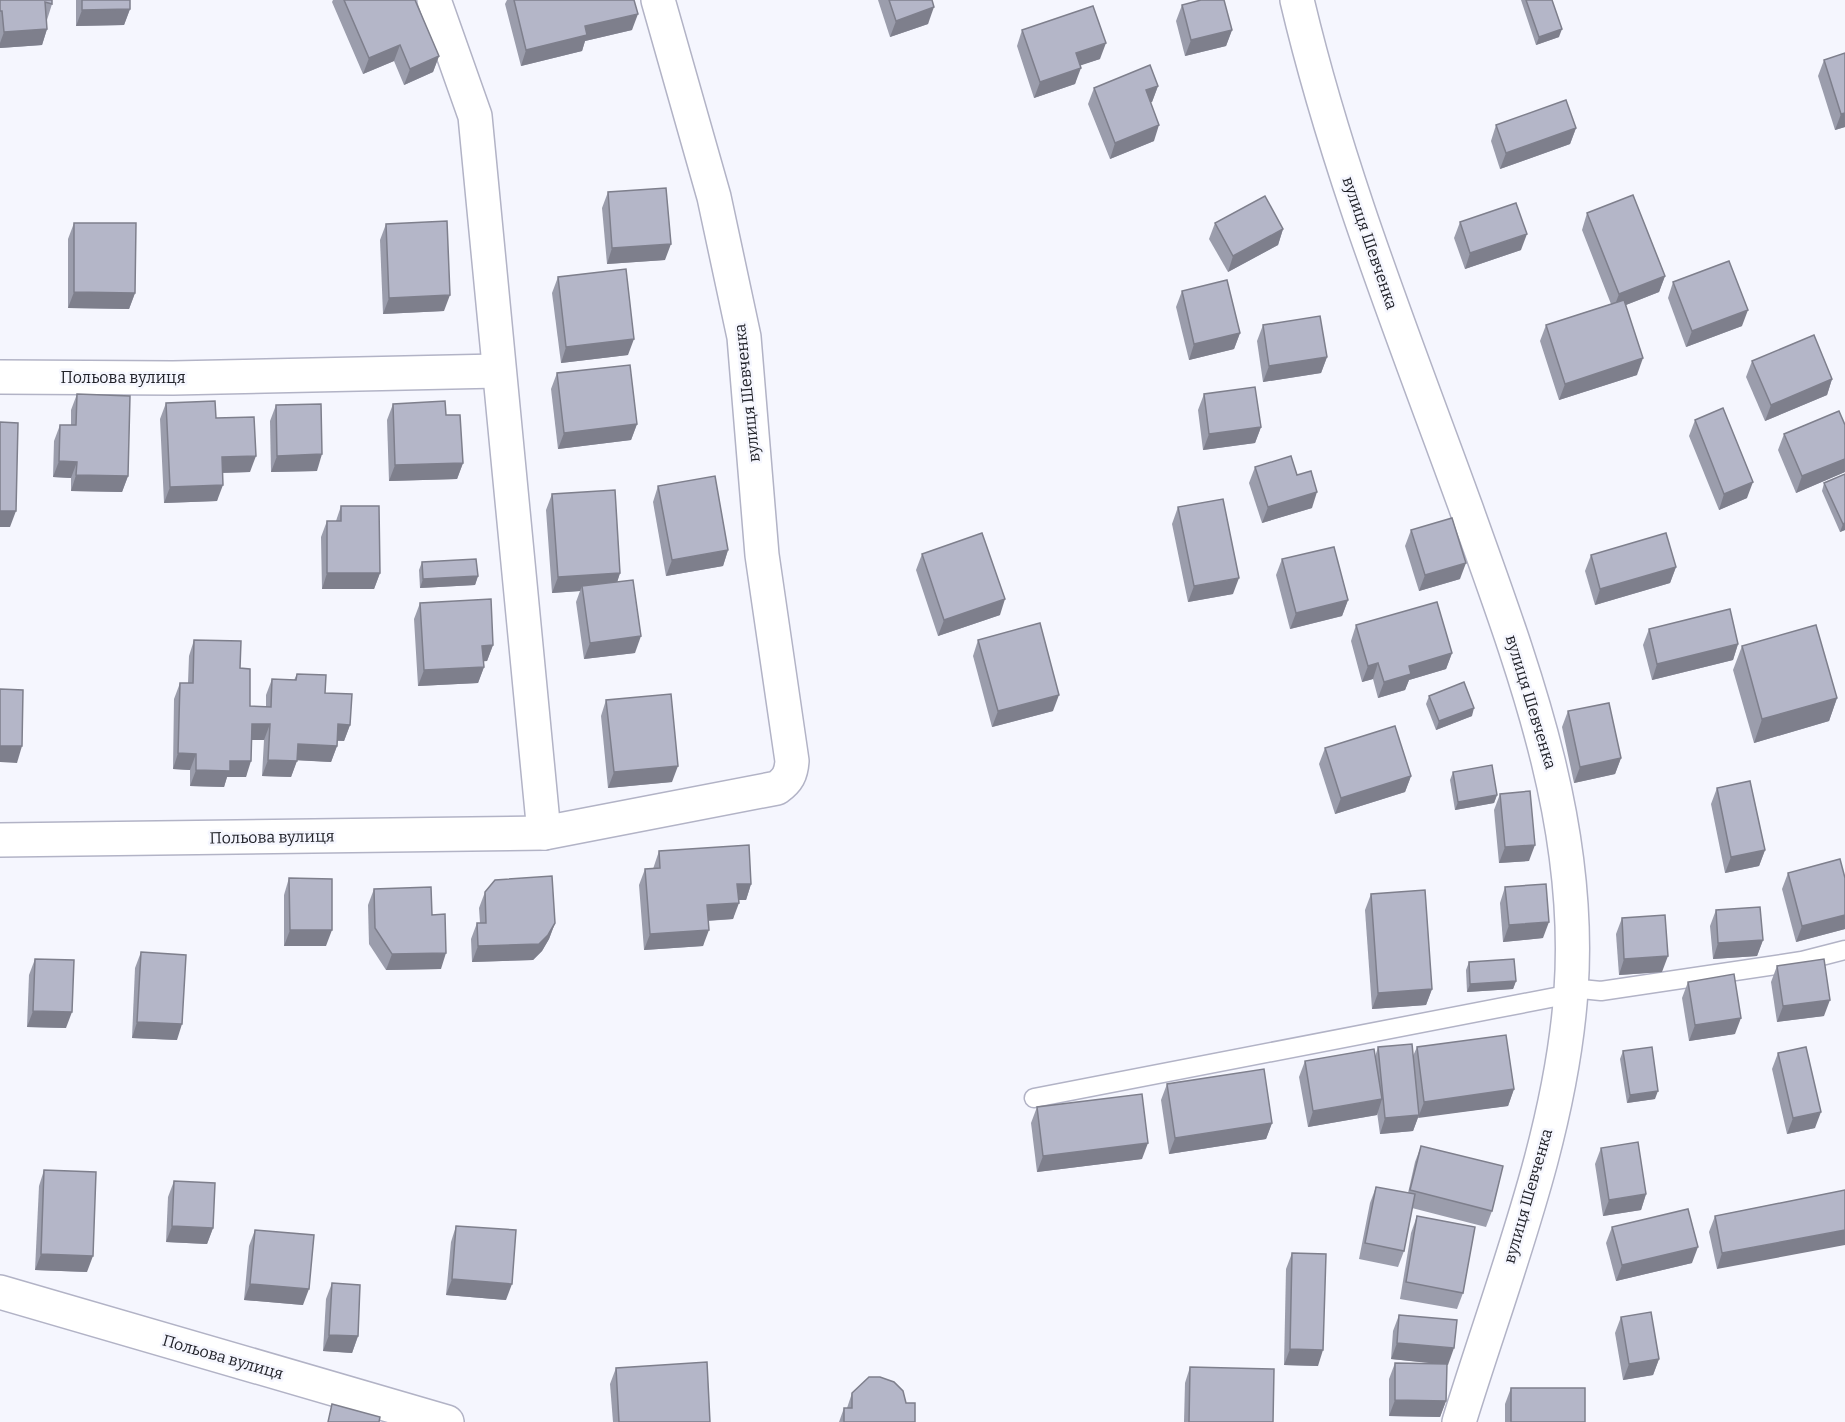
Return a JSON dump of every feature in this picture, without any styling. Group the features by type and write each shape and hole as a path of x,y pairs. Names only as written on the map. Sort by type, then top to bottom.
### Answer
{"street":[{"path":"434,0 475,116 544,833"},
{"name":"вулиця Шевченка","path":"658,0 714,197 744,338 762,555 792,761 791,772 777,788"},
{"name":"вулиця Шевченка","path":"1297,0 1326,117 1531,690 1555,780 1571,876 1571,991 1563,1058 1542,1156 1459,1422"},
{"name":"Польова вулиця","path":"0,377 173,378 498,370"},
{"name":"Польова вулиця","path":"0,840 544,833 777,788"},
{"name":"Польова вулиця","path":"0,1292 447,1422"}],"lane":[{"path":"1034,1098 1571,991 1601,991 1802,961 1845,950"}],"building":[{"path":"0,0 52,0 52,4 45,2 47,29 4,32"},
{"path":"82,0 130,0 130,9 82,10"},
{"path":"344,0 415,0 439,56 410,69 400,45 369,58"},
{"path":"514,0 634,0 638,14 585,26 587,35 526,50"},
{"path":"889,0 932,0 934,7 896,21"},
{"path":"1201,0 1224,0 1232,30 1191,40 1182,5"},
{"path":"1526,0 1552,0 1562,29 1539,37"},
{"path":"1093,6 1106,43 1076,53 1081,68 1040,82 1022,30"},
{"path":"1845,53 1845,113 1841,114 1824,60"},
{"path":"1150,65 1158,86 1146,90 1159,125 1115,143 1094,88"},
{"path":"1566,100 1576,128 1506,153 1496,125"},
{"path":"666,188 671,244 612,248 608,192"},
{"path":"1633,195 1665,276 1619,294 1587,213"},
{"path":"1265,196 1283,229 1233,256 1215,223"},
{"path":"1516,203 1527,234 1470,253 1460,222"},
{"path":"447,221 450,295 389,298 386,224"},
{"path":"74,223 136,223 135,293 74,292"},
{"path":"1729,261 1748,310 1692,331 1673,282"},
{"path":"626,269 634,339 566,347 558,277"},
{"path":"1227,280 1240,333 1194,344 1182,291"},
{"path":"1624,300 1643,358 1565,384 1546,325"},
{"path":"1320,316 1327,357 1269,366 1263,325"},
{"path":"1814,335 1832,379 1771,405 1752,361"},
{"path":"630,365 637,424 564,433 557,373"},
{"path":"1255,387 1261,427 1209,434 1204,394"},
{"path":"77,394 130,396 128,476 76,475 77,462 59,461 60,425 76,425"},
{"path":"215,401 216,418 254,417 256,456 222,457 223,485 170,487 166,403"},
{"path":"445,401 446,415 460,415 463,463 395,465 393,404"},
{"path":"321,404 322,454 277,456 276,405"},
{"path":"1723,408 1753,482 1724,494 1695,420"},
{"path":"1839,411 1845,425 1845,459 1802,476 1784,434"},
{"path":"0,422 18,423 16,511 0,511"},
{"path":"1291,456 1297,475 1311,471 1317,492 1268,507 1255,467"},
{"path":"1845,474 1845,523 1843,524 1824,483"},
{"path":"715,476 728,550 672,560 658,486"},
{"path":"615,490 620,573 558,577 552,494"},
{"path":"1223,499 1239,578 1194,586 1178,507"},
{"path":"341,506 379,506 380,573 327,573 327,521 341,521"},
{"path":"1452,518 1466,563 1425,575 1411,530"},
{"path":"982,533 1005,599 944,620 922,554"},
{"path":"1666,533 1676,567 1600,589 1591,555"},
{"path":"1334,547 1348,600 1296,613 1282,559"},
{"path":"476,559 478,576 423,579 422,562"},
{"path":"633,580 641,636 590,643 582,586"},
{"path":"491,599 493,645 482,646 484,667 424,670 420,603"},
{"path":"1437,602 1452,653 1409,666 1411,674 1384,682 1378,663 1368,666 1356,625"},
{"path":"1730,609 1738,644 1657,664 1649,629"},
{"path":"1040,623 1059,695 998,711 978,640"},
{"path":"1816,625 1837,698 1762,719 1742,646"},
{"path":"194,640 241,641 240,668 250,669 250,706 271,707 272,679 296,680 297,674 326,675 325,693 352,694 350,725 338,724 337,746 298,744 297,761 268,760 270,724 252,724 251,761 230,761 230,771 196,770 196,754 178,753 180,683 193,683"},
{"path":"1464,682 1474,708 1439,721 1429,696"},
{"path":"0,689 23,690 22,746 0,746"},
{"path":"671,694 678,766 614,772 606,700"},
{"path":"1609,703 1621,758 1580,767 1568,711"},
{"path":"1395,726 1411,776 1341,798 1325,748"},
{"path":"1492,765 1497,795 1458,802 1453,772"},
{"path":"1750,781 1765,850 1731,857 1717,788"},
{"path":"1530,791 1535,845 1505,847 1500,794"},
{"path":"749,845 751,884 737,884 739,903 707,905 709,930 650,934 645,869 660,868 659,851"},
{"path":"1840,859 1845,878 1845,915 1802,926 1788,873"},
{"path":"552,876 555,923 539,944 478,946 477,923 486,923 485,892 495,880"},
{"path":"289,878 332,879 332,930 290,930"},
{"path":"1546,884 1549,922 1509,925 1505,887"},
{"path":"431,887 432,915 445,914 446,953 392,954 375,928 374,889"},
{"path":"1425,890 1432,989 1378,993 1371,894"},
{"path":"1760,907 1763,940 1718,943 1716,910"},
{"path":"1665,915 1668,956 1624,959 1622,918"},
{"path":"141,952 186,955 182,1024 137,1022"},
{"path":"35,959 74,960 72,1012 33,1011"},
{"path":"1514,959 1516,981 1470,984 1469,962"},
{"path":"1824,959 1830,1000 1783,1006 1777,966"},
{"path":"1734,974 1741,1018 1695,1025 1688,982"},
{"path":"1506,1035 1514,1089 1424,1102 1417,1047"},
{"path":"1412,1044 1419,1115 1385,1118 1378,1047"},
{"path":"1652,1047 1658,1091 1630,1095 1623,1051"},
{"path":"1806,1047 1821,1112 1793,1118 1778,1053"},
{"path":"1374,1049 1382,1099 1313,1111 1305,1061"},
{"path":"1264,1069 1272,1123 1175,1138 1167,1084"},
{"path":"1142,1094 1148,1143 1043,1156 1037,1107"},
{"path":"1638,1142 1646,1194 1609,1200 1601,1148"},
{"path":"1421,1146 1503,1166 1492,1211 1410,1190"},
{"path":"44,1170 96,1172 93,1256 41,1254"},
{"path":"174,1181 215,1183 213,1228 172,1226"},
{"path":"1376,1187 1415,1194 1404,1251 1365,1243"},
{"path":"1845,1190 1845,1230 1722,1253 1715,1216"},
{"path":"1688,1209 1698,1247 1622,1265 1612,1227"},
{"path":"1417,1216 1475,1227 1463,1293 1406,1282"},
{"path":"456,1226 516,1230 512,1284 452,1279"},
{"path":"255,1230 314,1235 309,1289 250,1284"},
{"path":"1292,1253 1326,1254 1323,1350 1290,1349"},
{"path":"332,1283 360,1285 358,1336 329,1335"},
{"path":"1651,1312 1659,1359 1629,1364 1621,1317"},
{"path":"1399,1315 1457,1320 1454,1348 1397,1343"},
{"path":"707,1362 710,1422 619,1422 616,1368"},
{"path":"1395,1363 1447,1364 1446,1401 1395,1400"},
{"path":"1190,1367 1274,1369 1273,1422 1189,1422"},
{"path":"869,1377 880,1377 894,1382 903,1391 906,1403 915,1403 915,1422 844,1422 844,1408 852,1408 852,1393"},
{"path":"1511,1388 1585,1388 1585,1422 1511,1422"},
{"path":"332,1404 380,1417 379,1422 328,1422"}]}
